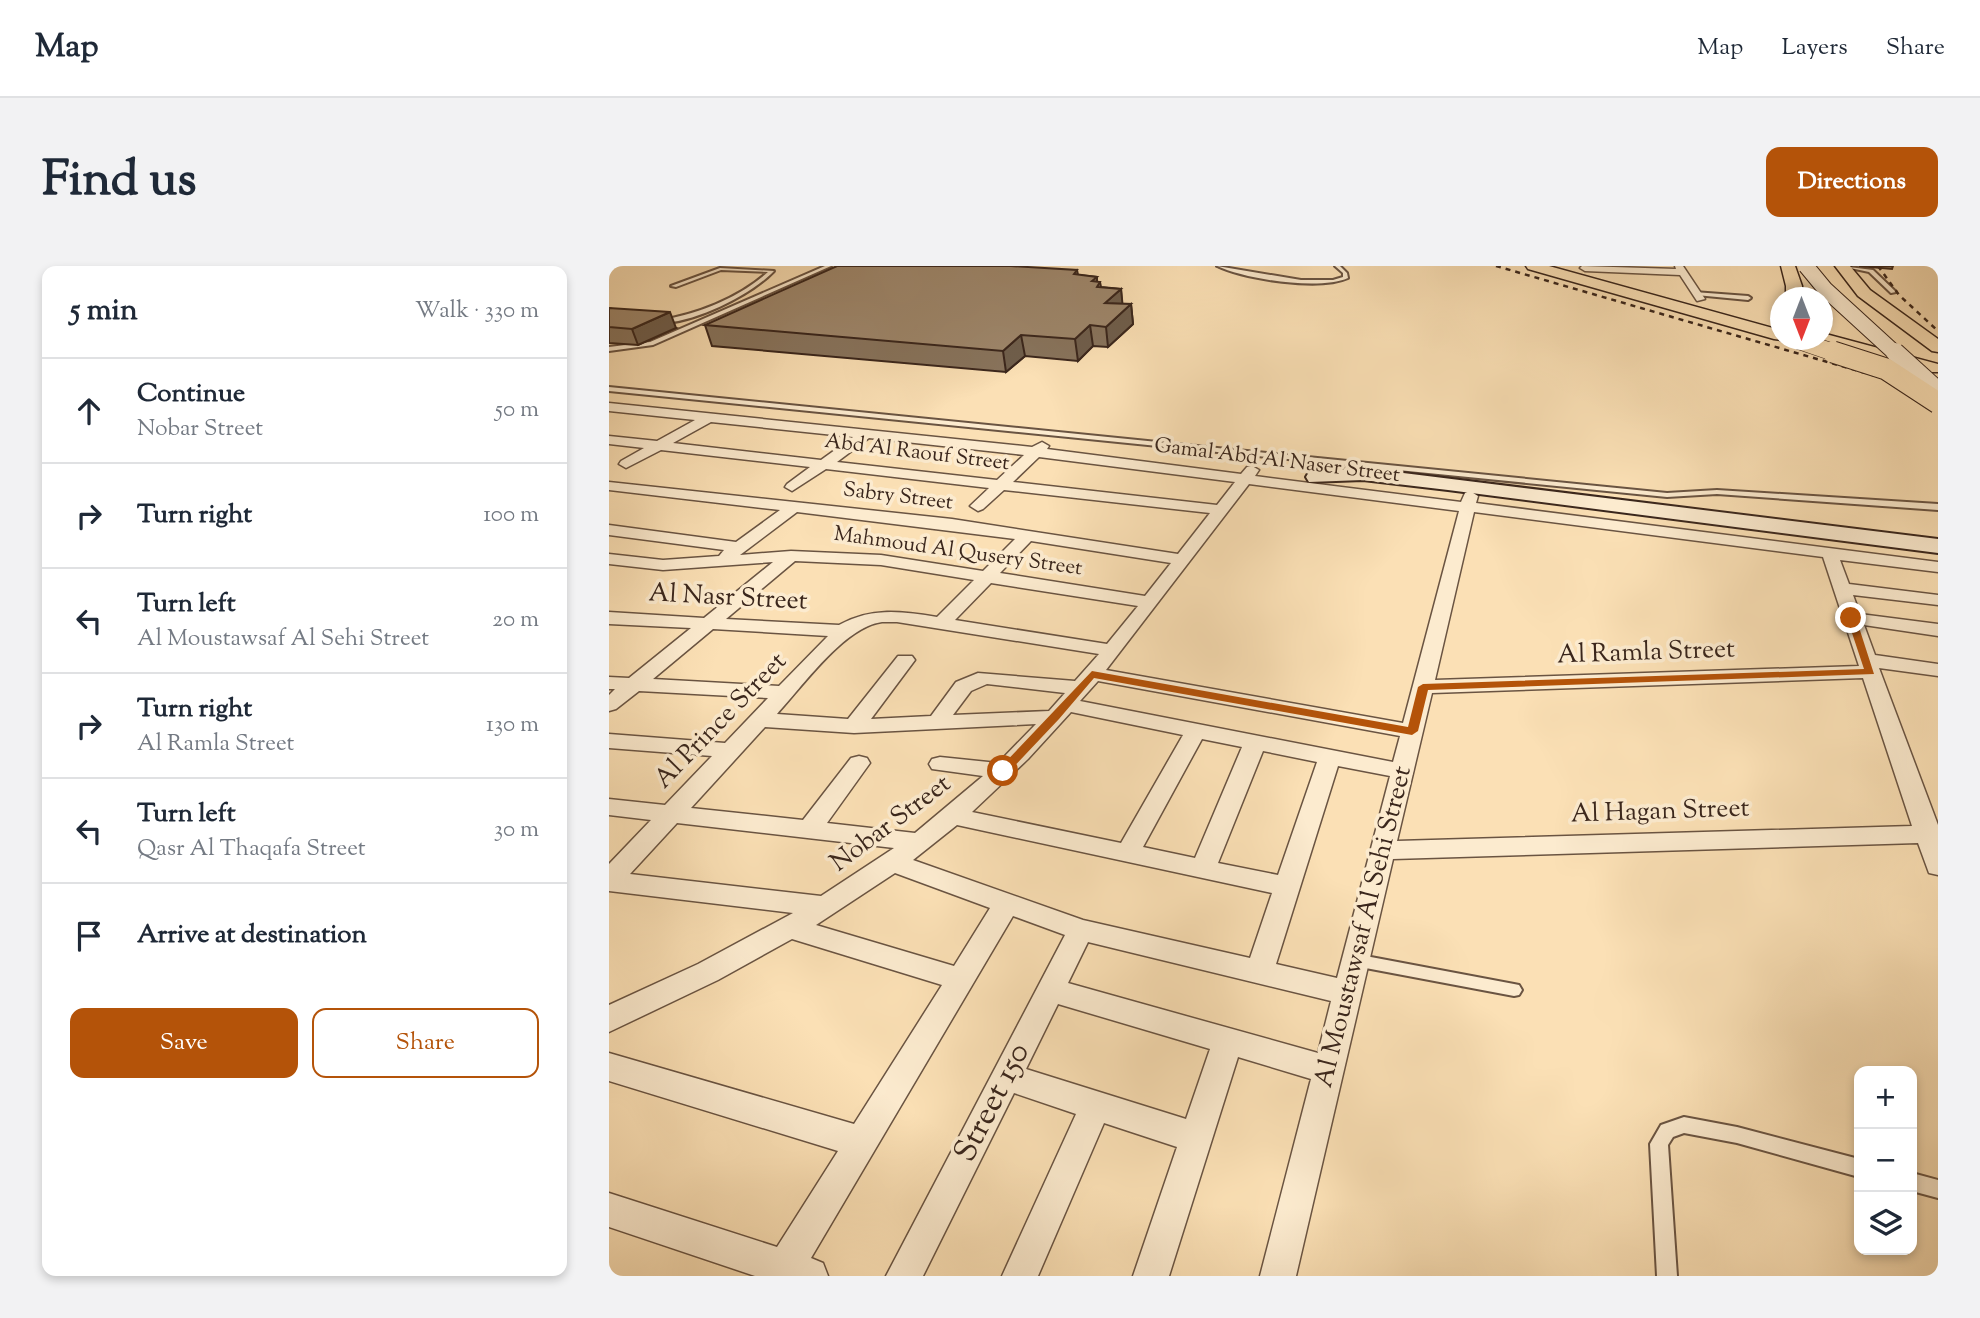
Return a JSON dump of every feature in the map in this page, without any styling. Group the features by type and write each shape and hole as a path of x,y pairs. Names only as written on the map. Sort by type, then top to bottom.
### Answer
{"main road":[{"path":"1533,266 1770,332"},
{"path":"1555,266 1770,323"},
{"path":"1788,266 1794,287"},
{"path":"1806,266 1825,289 1938,391"},
{"path":"1824,266 1842,290 1938,371"},
{"path":"1843,266 1864,293 1938,347"},
{"path":"1580,267 1770,315"},
{"path":"1833,332 1938,358"},
{"path":"1833,341 1938,371"},
{"path":"1828,350 1886,369 1938,403"},
{"path":"1317,477 1355,474 1462,495 1938,546"}],"street":[{"path":"1580,267 1681,269 1698,296"},
{"name":"Gamal Abd Al Naser Street","path":"609,400 866,434 1040,448"},
{"name":"Gamal Abd Al Naser Street","path":"609,407 715,414 1462,495 1938,558"},
{"path":"626,464 715,414"},
{"path":"792,487 866,434"},
{"name":"Abd Al Raouf Street","path":"609,440 1221,510"},
{"path":"978,506 1040,448"},
{"name":"Gamal Abd Al Naser Street","path":"1249,474 1317,477"},
{"name":"Nobar Street","path":"609,1019 670,992 791,928 892,862 953,816 1003,771 1073,696 1249,474"},
{"name":"Sabry Street","path":"609,486 795,506 1027,536 1181,560"},
{"name":"Gamal Abd Al Naser Street","path":"1462,495 1830,554 1938,567"},
{"name":"Al Moustawsaf Al Sehi Street","path":"1278,1276 1423,687 1462,495"},
{"path":"719,561 795,506"},
{"path":"609,530 739,547"},
{"path":"941,623 1027,536"},
{"path":"1830,554 1868,666 1933,834 1938,866"},
{"path":"609,705 791,556"},
{"name":"Mahmoud Al Qusery Street","path":"609,559 663,565 791,556 881,560 1148,602"},
{"path":"1841,588 1938,600"},
{"name":"Al Prince Street","path":"609,880 843,631 866,619 882,616 941,623"},
{"name":"Al Nasr Street","path":"609,618 843,631"},
{"path":"1851,618 1938,630"},
{"path":"941,623 1110,650"},
{"path":"854,726 905,660"},
{"path":"1868,666 1938,670"},
{"name":"Al Ramla Street","path":"1423,687 1868,666"},
{"path":"938,722 962,686 972,679 987,678 1073,696 1196,730 1402,771"},
{"path":"609,683 787,693"},
{"path":"761,720 854,726 938,722 1073,696 1412,731"},
{"path":"1128,852 1196,730"},
{"path":"609,741 733,751"},
{"path":"1203,869 1255,742"},
{"path":"1259,972 1330,757"},
{"path":"810,829 859,763"},
{"path":"940,764 1003,771"},
{"path":"609,807 920,842"},
{"path":"953,816 1288,887"},
{"name":"Al Hagan Street","path":"1383,850 1933,834"},
{"path":"892,862 1081,930 1348,993"},
{"path":"609,880 825,907"},
{"path":"609,1210 797,1272 861,1142 1006,905"},
{"path":"791,928 960,979"},
{"name":"Street 150","path":"904,1276 1081,930"},
{"path":"1051,990 1329,1070"},
{"path":"1151,1276 1228,1041"},
{"path":"609,1067 861,1142"},
{"path":"1006,1077 1196,1138"},
{"path":"1020,1276 1096,1105"}],"lane":[{"path":"609,349 652,344 829,266"},
{"path":"1219,266 1314,282 1342,280 1345,272 1337,266"},
{"path":"1243,266 1265,275"},
{"path":"1843,266 1871,271 1893,292"},
{"path":"649,321 680,320 758,284 772,271 720,269 674,286"},
{"path":"1698,296 1748,298"},
{"path":"609,389 1667,495 1717,492 1938,507"},
{"path":"1355,960 1514,990"},
{"path":"1667,1276 1659,1144 1667,1130 1684,1125 1726,1133 1854,1167"},
{"path":"1917,1183 1938,1189"}],"building":[{"path":"837,266 1011,266 1077,270 1074,274 1097,277 1092,281 1100,282 1097,287 1121,289 1105,303 1131,304 1106,327 1090,325 1075,339 1021,335 1003,351 705,325"},
{"path":"609,308 670,312 632,329 609,327"}],"railway":[{"path":"1496,266 1938,394"},
{"path":"1878,266 1899,295 1938,331"},
{"path":"1825,350 1938,381"}],"route":[{"path":"1003,771 1056,717 1092,674 1412,731 1423,687 1870,672 1851,618"}]}
